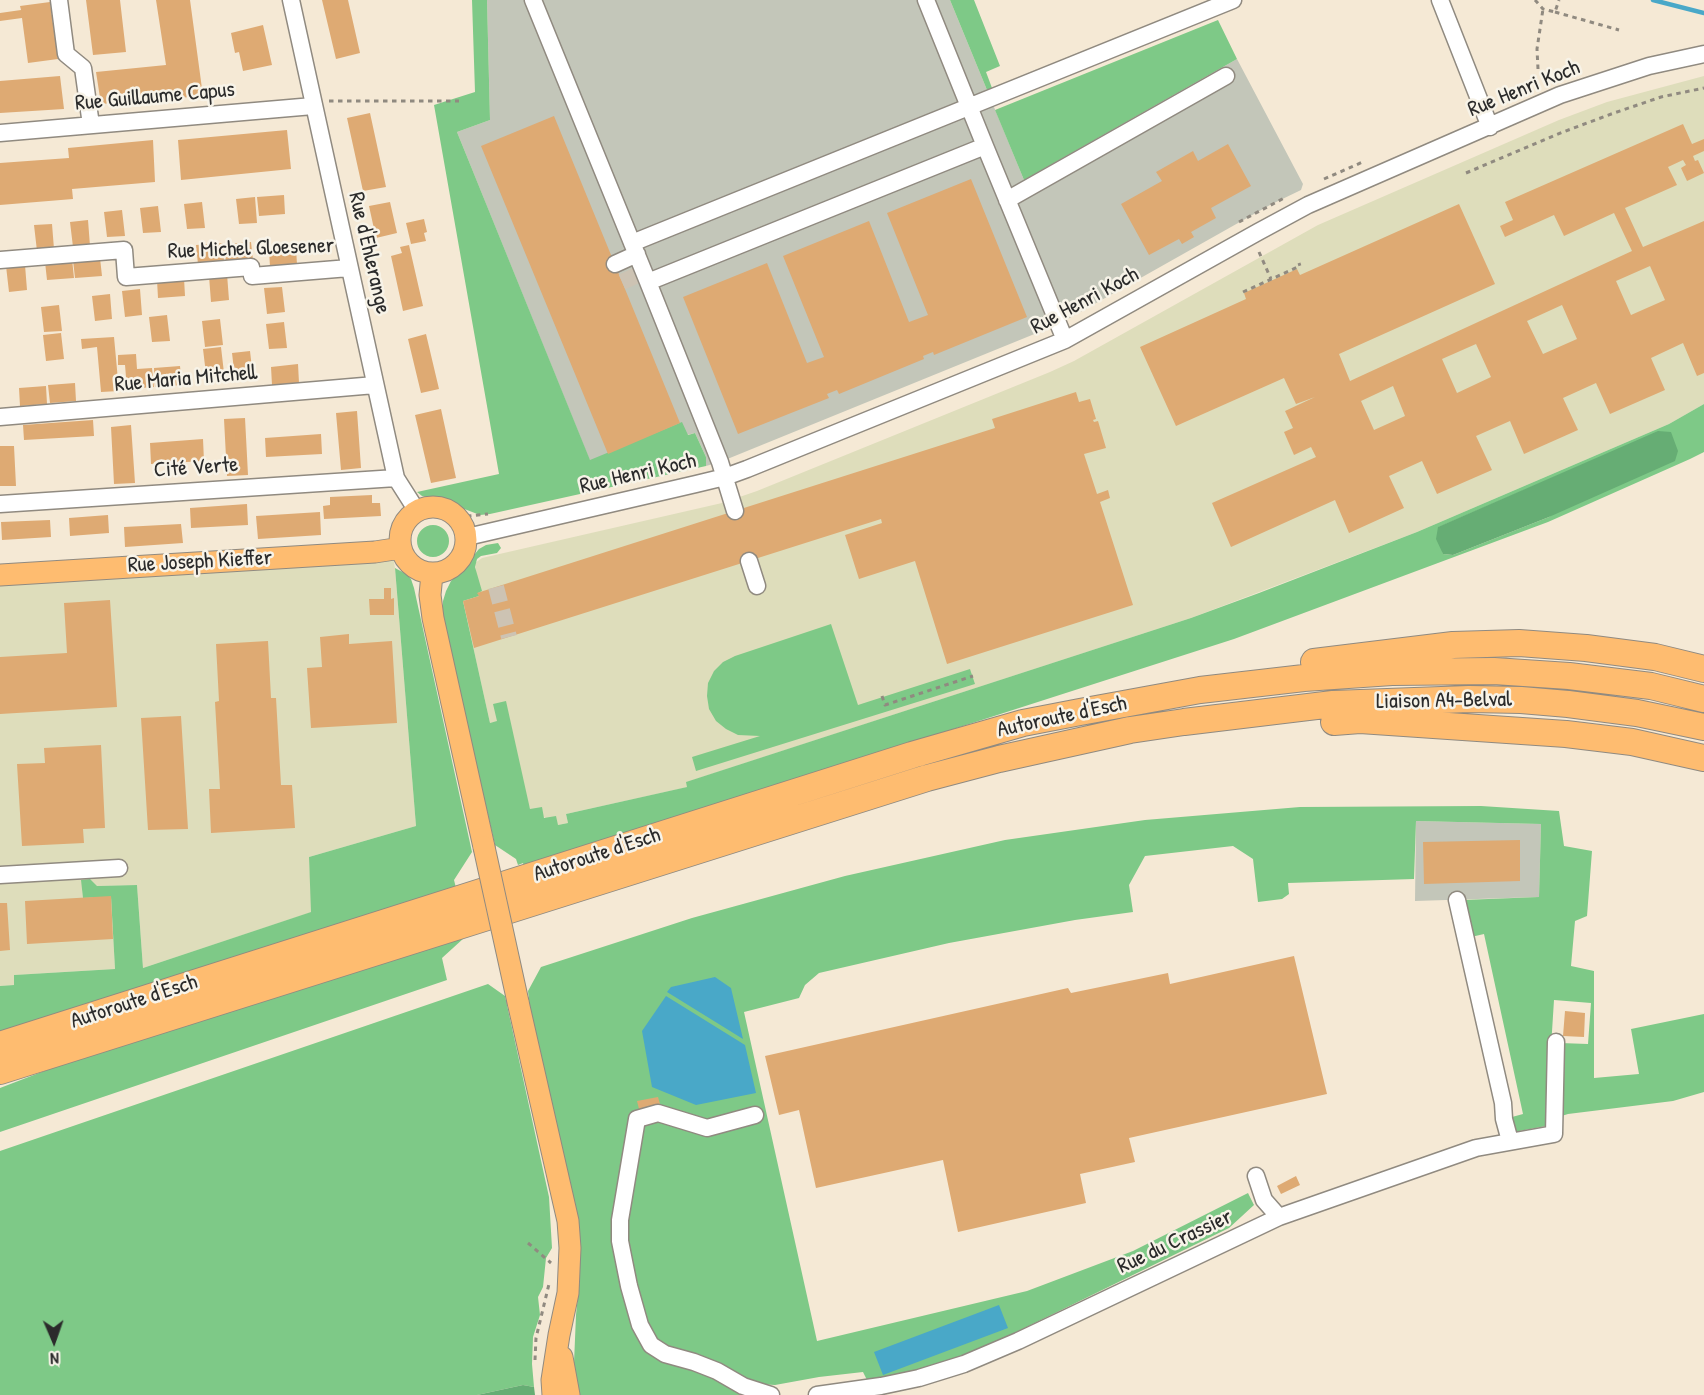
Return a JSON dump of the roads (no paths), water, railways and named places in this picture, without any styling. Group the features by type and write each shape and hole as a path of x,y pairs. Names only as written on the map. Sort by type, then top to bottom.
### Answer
{"highway":[{"path":"1200,690 1264,669 1453,645 1519,643 1586,648 1655,657 1704,669"},
{"name":"Liaison A4-Belval","path":"1200,690 1304,678 1392,672 1494,671 1569,676 1651,686 1704,699"},
{"name":"Autoroute d'Esch","path":"0,1045 912,755 1023,723 1200,690"},
{"name":"Liaison A4-Belval","path":"1184,722 1333,704 1469,699 1568,704 1637,713 1704,727"},
{"path":"1184,722 1268,726 1360,720 1486,728 1632,742 1704,758"},
{"name":"Autoroute d'Esch","path":"0,1071 927,778 1067,743 1184,722"}],"main road":[{"path":"427,507 449,510 464,526 467,537 466,548 461,559 453,567 432,574 421,572 405,558 401,548 402,527 417,511 427,507"},
{"name":"Rue Joseph Kieffer","path":"0,574 375,552 401,548"},
{"path":"432,574 430,595 433,618 568,1221 570,1273 552,1380 553,1395"},
{"path":"559,1335 569,1395"}],"street":[{"path":"59,0 66,54 83,68 91,125"},
{"name":"Rue d'Ehlerange","path":"291,0 396,478 417,511"},
{"path":"533,0 635,248 725,477 735,511"},
{"path":"926,0 1065,340"},
{"path":"615,264 635,248 969,107 1233,0"},
{"path":"1440,0 1490,127"},
{"name":"Rue Henri Koch","path":"467,537 725,477 1065,340 1308,205 1560,96 1649,66 1704,54"},
{"path":"1008,200 1226,76"},
{"name":"Rue Guillaume Capus","path":"0,133 313,106"},
{"path":"648,282 985,146"},
{"name":"Rue Michel Gloesener","path":"0,260 124,250 126,277 251,267 252,276 349,268"},
{"name":"Rue Maria Mitchell","path":"0,417 375,385"},
{"name":"Cité Verte","path":"0,504 396,478"},
{"path":"749,561 757,586"},
{"path":"0,874 119,867"},
{"path":"1457,900 1510,1141"},
{"name":"Rue du Crassier","path":"817,1395 919,1378 964,1364 1018,1341 1279,1217 1476,1148 1554,1134 1556,1042"},
{"path":"755,1115 707,1128 658,1113 637,1119 620,1220 620,1240 640,1325 651,1345 665,1354 694,1362 717,1371 743,1386 771,1395"},
{"path":"1256,1176 1264,1200 1279,1217"}],"water":[{"path":"715,977 731,988 743,1039 667,992 671,987"},
{"path":"666,996 745,1045 756,1093 696,1105 652,1087 642,1031"},
{"path":"999,1305 1008,1328 883,1375 874,1352"}],"waterway":[{"path":"1653,0 1704,13"}],"tunnel":[{"path":"622,282 644,272"},
{"path":"496,587 509,637"}]}
